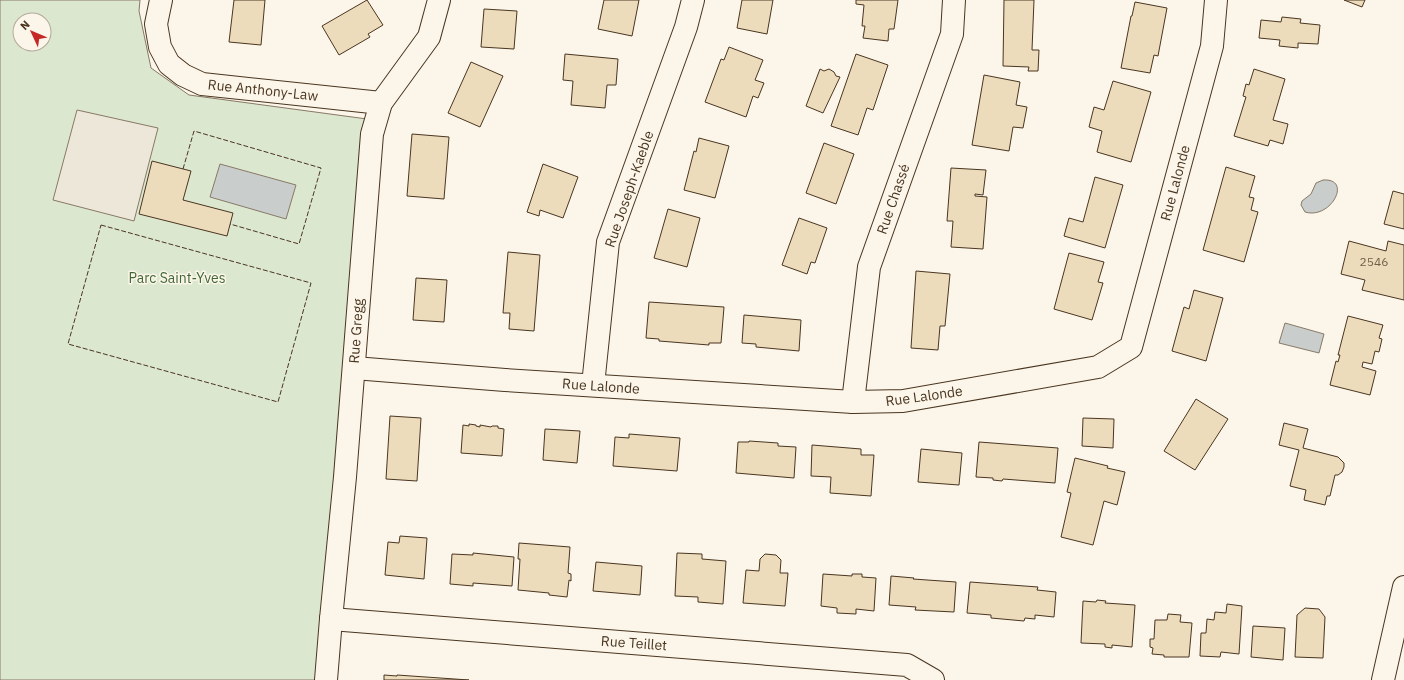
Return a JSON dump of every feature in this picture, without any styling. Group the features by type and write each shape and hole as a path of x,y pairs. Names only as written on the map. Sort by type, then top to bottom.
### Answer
{"street":[{"name":"Rue Anthony-Law","path":"161,0 156,24 160,47 169,64 183,75 202,84 381,103"},
{"name":"Rue Gregg","path":"326,680 330,620 345,476 372,134 381,103 429,37 438,0"},
{"name":"Rue Joseph-Kaeble","path":"593,385 608,242 686,27 693,0"},
{"name":"Rue Chassé","path":"853,402 869,267 952,34 954,0"},
{"name":"Rue Lalonde","path":"354,368 505,380 853,402 903,401 1098,367 1131,347 1212,46 1216,0"},
{"path":"1383,680 1404,587"},
{"name":"Rue Teillet","path":"330,620 907,665 933,680"}],"green space":[{"name":"Parc Saint-Yves","path":"0,0 140,0 139,11 151,68 189,95 367,119 323,680 0,680"}],"shaded area":[{"path":"77,110 158,128 134,221 53,200"},
{"path":"220,164 296,185 286,219 210,197"},
{"path":"1323,180 1332,181 1336,185 1337,191 1335,198 1330,205 1323,210 1314,213 1305,212 1301,205 1302,201 1311,194 1316,183"},
{"path":"1285,323 1324,334 1319,353 1279,343"}],"building":[{"path":"234,0 265,0 261,45 229,42"},
{"path":"367,0 383,25 368,34 370,37 339,55 322,26"},
{"path":"604,0 639,0 632,36 598,29"},
{"path":"742,0 773,0 767,34 737,28"},
{"path":"856,0 898,0 894,29 889,29 888,41 863,38 865,26 862,26 864,5 856,4"},
{"path":"1004,0 1034,0 1032,50 1039,50 1038,71 1028,71 1029,67 1003,66"},
{"path":"1344,0 1365,0 1362,7"},
{"path":"1135,2 1167,8 1158,56 1154,55 1150,73 1121,68"},
{"path":"484,9 517,11 514,49 481,47"},
{"path":"1282,17 1301,19 1300,23 1320,25 1318,44 1298,43 1298,48 1279,46 1280,40 1259,38 1261,20 1281,22"},
{"path":"729,47 763,60 755,80 764,83 758,98 753,96 746,117 705,102 721,59 724,60"},
{"path":"565,54 618,59 616,85 607,85 605,108 571,105 573,81 563,80"},
{"path":"856,54 888,65 873,110 867,108 858,135 831,126"},
{"path":"471,62 503,76 480,127 448,113"},
{"path":"820,69 824,71 829,69 834,72 836,76 840,77 823,113 806,106"},
{"path":"1254,69 1285,79 1273,120 1288,124 1283,144 1270,140 1268,146 1234,136 1246,97 1243,96 1246,84 1249,85"},
{"path":"984,75 1020,82 1016,105 1027,107 1023,128 1013,127 1009,151 972,145"},
{"path":"1113,81 1151,92 1131,162 1097,152 1102,131 1089,127 1094,107 1104,110"},
{"path":"412,134 449,137 444,199 407,196"},
{"path":"699,138 729,146 715,198 684,190 694,151 696,152"},
{"path":"824,143 854,154 836,204 806,193"},
{"path":"152,161 191,171 183,200 233,213 227,236 139,214"},
{"path":"543,164 578,177 563,218 540,210 539,216 527,212"},
{"path":"1226,167 1255,176 1249,197 1254,198 1251,210 1258,212 1244,262 1203,250"},
{"path":"951,168 986,170 983,195 975,194 975,196 987,197 983,249 951,247 953,221 947,221"},
{"path":"1095,177 1123,185 1105,248 1064,236 1069,218 1083,222"},
{"path":"1393,191 1404,194 1404,229 1384,224"},
{"path":"668,209 700,218 687,267 654,258"},
{"path":"799,218 827,228 815,263 811,262 807,274 782,265"},
{"path":"1349,241 1386,251 1388,241 1404,245 1404,300 1362,290 1365,280 1341,274"},
{"path":"508,252 540,255 534,331 509,329 510,313 503,313"},
{"path":"1069,253 1104,262 1098,282 1103,283 1092,320 1054,309"},
{"path":"916,271 950,274 945,326 940,326 938,350 911,348"},
{"path":"416,278 447,280 444,322 413,320"},
{"path":"1194,290 1223,298 1206,361 1172,351 1184,307 1189,309"},
{"path":"649,302 724,307 721,343 709,343 709,345 659,341 659,339 646,338"},
{"path":"744,315 801,320 799,351 756,347 756,344 742,343"},
{"path":"1348,316 1383,325 1379,338 1382,339 1379,352 1375,351 1372,364 1363,362 1362,367 1376,371 1370,395 1330,385 1336,361 1338,362 1340,355 1338,355"},
{"path":"1196,399 1228,419 1195,470 1164,451"},
{"path":"390,416 421,418 417,481 386,479"},
{"path":"1083,418 1114,419 1113,448 1082,446"},
{"path":"1284,423 1308,429 1303,448 1338,457 1344,463 1342,472 1335,475 1330,496 1327,496 1325,505 1304,500 1306,490 1290,486 1299,450 1279,445"},
{"path":"469,424 480,427 480,425 491,427 498,426 498,428 504,429 502,456 461,453 463,425 469,426"},
{"path":"545,429 580,431 577,463 543,460"},
{"path":"629,434 680,438 677,471 613,466 615,437 629,438"},
{"path":"749,441 778,443 778,446 796,447 794,478 736,473 738,442"},
{"path":"979,442 1058,448 1055,483 1003,479 1002,481 993,480 993,478 976,477"},
{"path":"812,445 861,449 861,455 874,455 871,496 830,493 831,477 811,476"},
{"path":"921,449 962,453 959,485 918,482"},
{"path":"1075,458 1125,472 1117,505 1104,501 1093,545 1061,537 1071,493 1067,492"},
{"path":"400,536 427,538 424,579 385,575 388,542 399,543"},
{"path":"519,543 570,547 568,573 571,574 571,581 569,580 567,597 549,595 549,593 518,590 520,559 518,559"},
{"path":"473,553 514,557 512,586 473,583 473,586 450,584 452,554 473,555"},
{"path":"677,553 702,554 702,559 726,561 723,604 698,602 698,597 675,596"},
{"path":"765,554 776,555 781,560 780,573 788,573 785,606 743,603 746,570 759,571 760,559"},
{"path":"596,562 642,566 640,595 593,591"},
{"path":"823,574 852,576 852,574 862,574 862,577 876,578 874,611 856,609 856,614 837,613 837,608 821,606"},
{"path":"891,576 956,582 954,612 915,610 916,607 889,605"},
{"path":"970,582 1038,587 1037,590 1056,592 1054,617 1035,615 1035,619 1025,618 1024,621 991,618 991,615 967,613"},
{"path":"1097,600 1106,601 1105,603 1135,605 1132,647 1112,645 1112,648 1105,647 1105,644 1081,643 1083,601 1096,602"},
{"path":"1227,604 1242,606 1239,654 1221,652 1220,657 1200,656 1201,633 1206,633 1207,619 1214,620 1215,612 1226,613"},
{"path":"1305,608 1319,609 1325,617 1323,658 1295,657 1297,615"},
{"path":"1168,614 1181,615 1180,622 1192,623 1189,657 1164,657 1164,655 1152,654 1153,648 1150,647 1150,639 1154,639 1155,620 1167,620"},
{"path":"1253,626 1285,628 1283,660 1251,657"},
{"path":"384,675 397,675 469,680 384,680"}],"fence":[{"path":"183,169 194,131 321,168 299,244 230,224"},
{"path":"101,225 311,283 278,402 68,344 101,225"}]}
